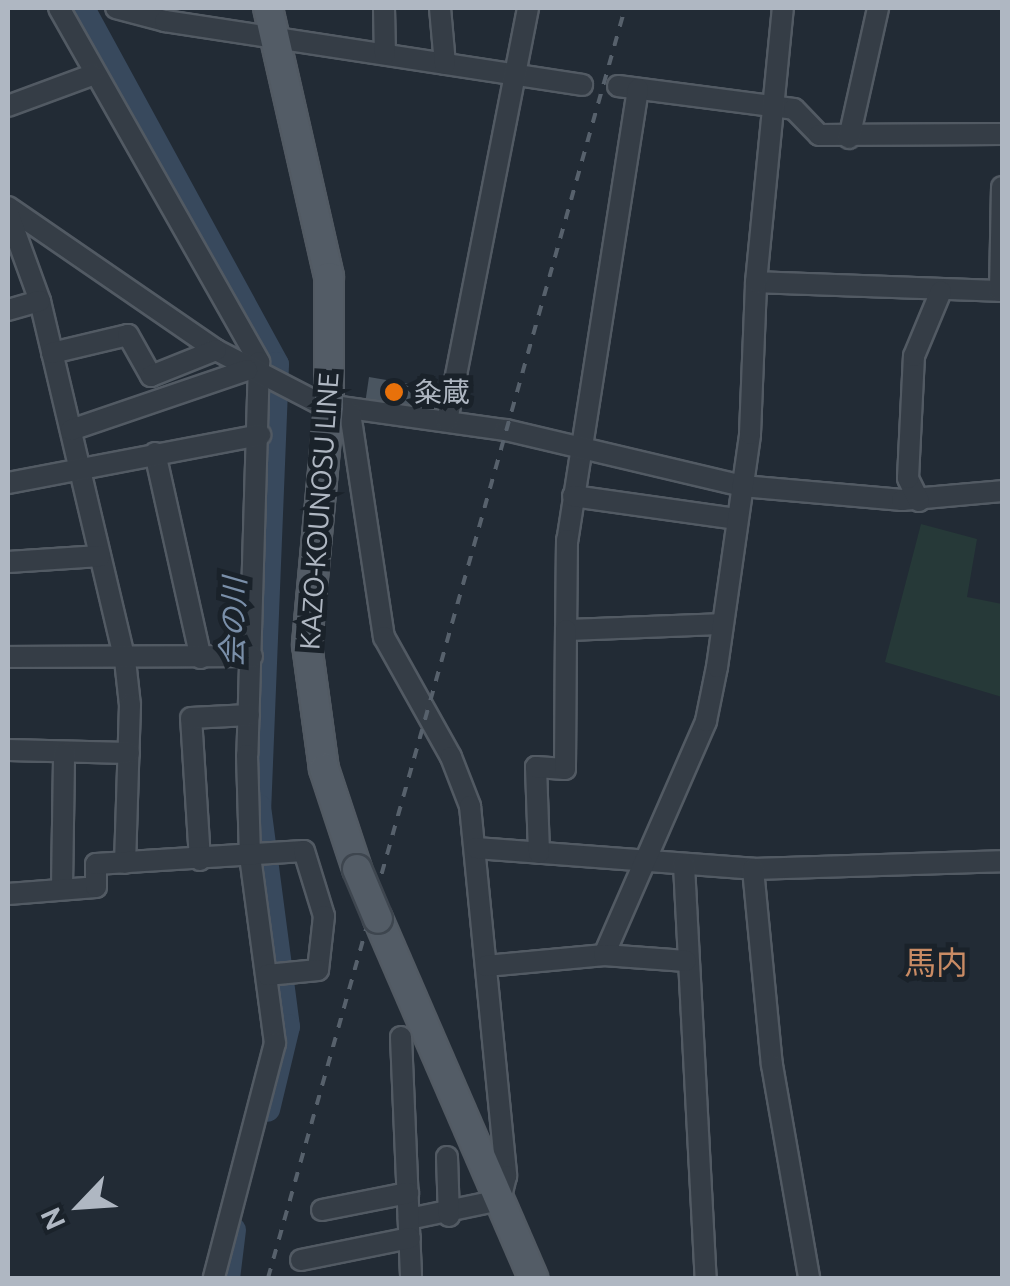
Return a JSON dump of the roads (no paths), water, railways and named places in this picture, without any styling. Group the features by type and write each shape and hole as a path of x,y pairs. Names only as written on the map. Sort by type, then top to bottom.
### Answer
{"main road":[{"name":"KAZO-KOUNOSU LINE","path":"268,8 328,276 339,410 307,645 324,769 378,919 533,1278"}],"street":[{"path":"59,8 92,75 248,334 264,379 248,715 274,976 273,1060 214,1278"},
{"path":"116,8 277,38 582,85"},
{"path":"384,8 385,54"},
{"path":"440,8 445,64"},
{"path":"447,420 528,8"},
{"path":"604,955 706,721 750,434 756,282 783,8"},
{"path":"850,138 878,8"},
{"path":"8,106 92,75"},
{"path":"539,853 536,768 565,769 566,630 573,496 628,87 794,109 819,134 850,138 1002,134"},
{"path":"756,282 1001,291 1002,188"},
{"path":"8,210 40,301 82,466 124,660 128,753 125,863"},
{"path":"8,210 216,350 264,379 339,410 447,420 742,486 919,500 1002,491"},
{"path":"919,500 908,478 914,356 940,291"},
{"path":"8,310 40,301"},
{"path":"52,352 128,335 150,376 216,350"},
{"path":"71,430 264,379"},
{"path":"300,1260 500,1200 506,1176 476,848 466,790 440,736 407,687 377,614 339,410"},
{"path":"8,483 260,435"},
{"path":"156,453 201,658"},
{"path":"573,496 737,520"},
{"path":"8,562 100,556"},
{"path":"566,630 722,624"},
{"path":"8,658 252,656"},
{"path":"200,860 192,718 248,715"},
{"path":"8,750 128,753"},
{"path":"62,886 64,753"},
{"path":"476,848 752,869 1002,861"},
{"path":"8,894 62,886 96,886 96,864 304,851 324,916 318,970 274,976"},
{"path":"684,865 686,961 697,1054 706,1278"},
{"path":"752,869 772,1065 809,1278"},
{"path":"486,966 604,955 686,961"},
{"path":"401,1037 411,1278"},
{"path":"446,1157 448,1216"},
{"path":"322,1210 408,1193"}],"waterway":[{"name":"会の川","path":"82,8 276,364 258,806 287,1026 267,1109"},
{"name":"会の川","path":"227,1278 233,1229"}],"railway":[{"path":"268,1278 625,8"}],"place":[{"name":"粂蔵","path":"394,392"}],"district":[{"name":"馬内","path":"936,962"}]}
